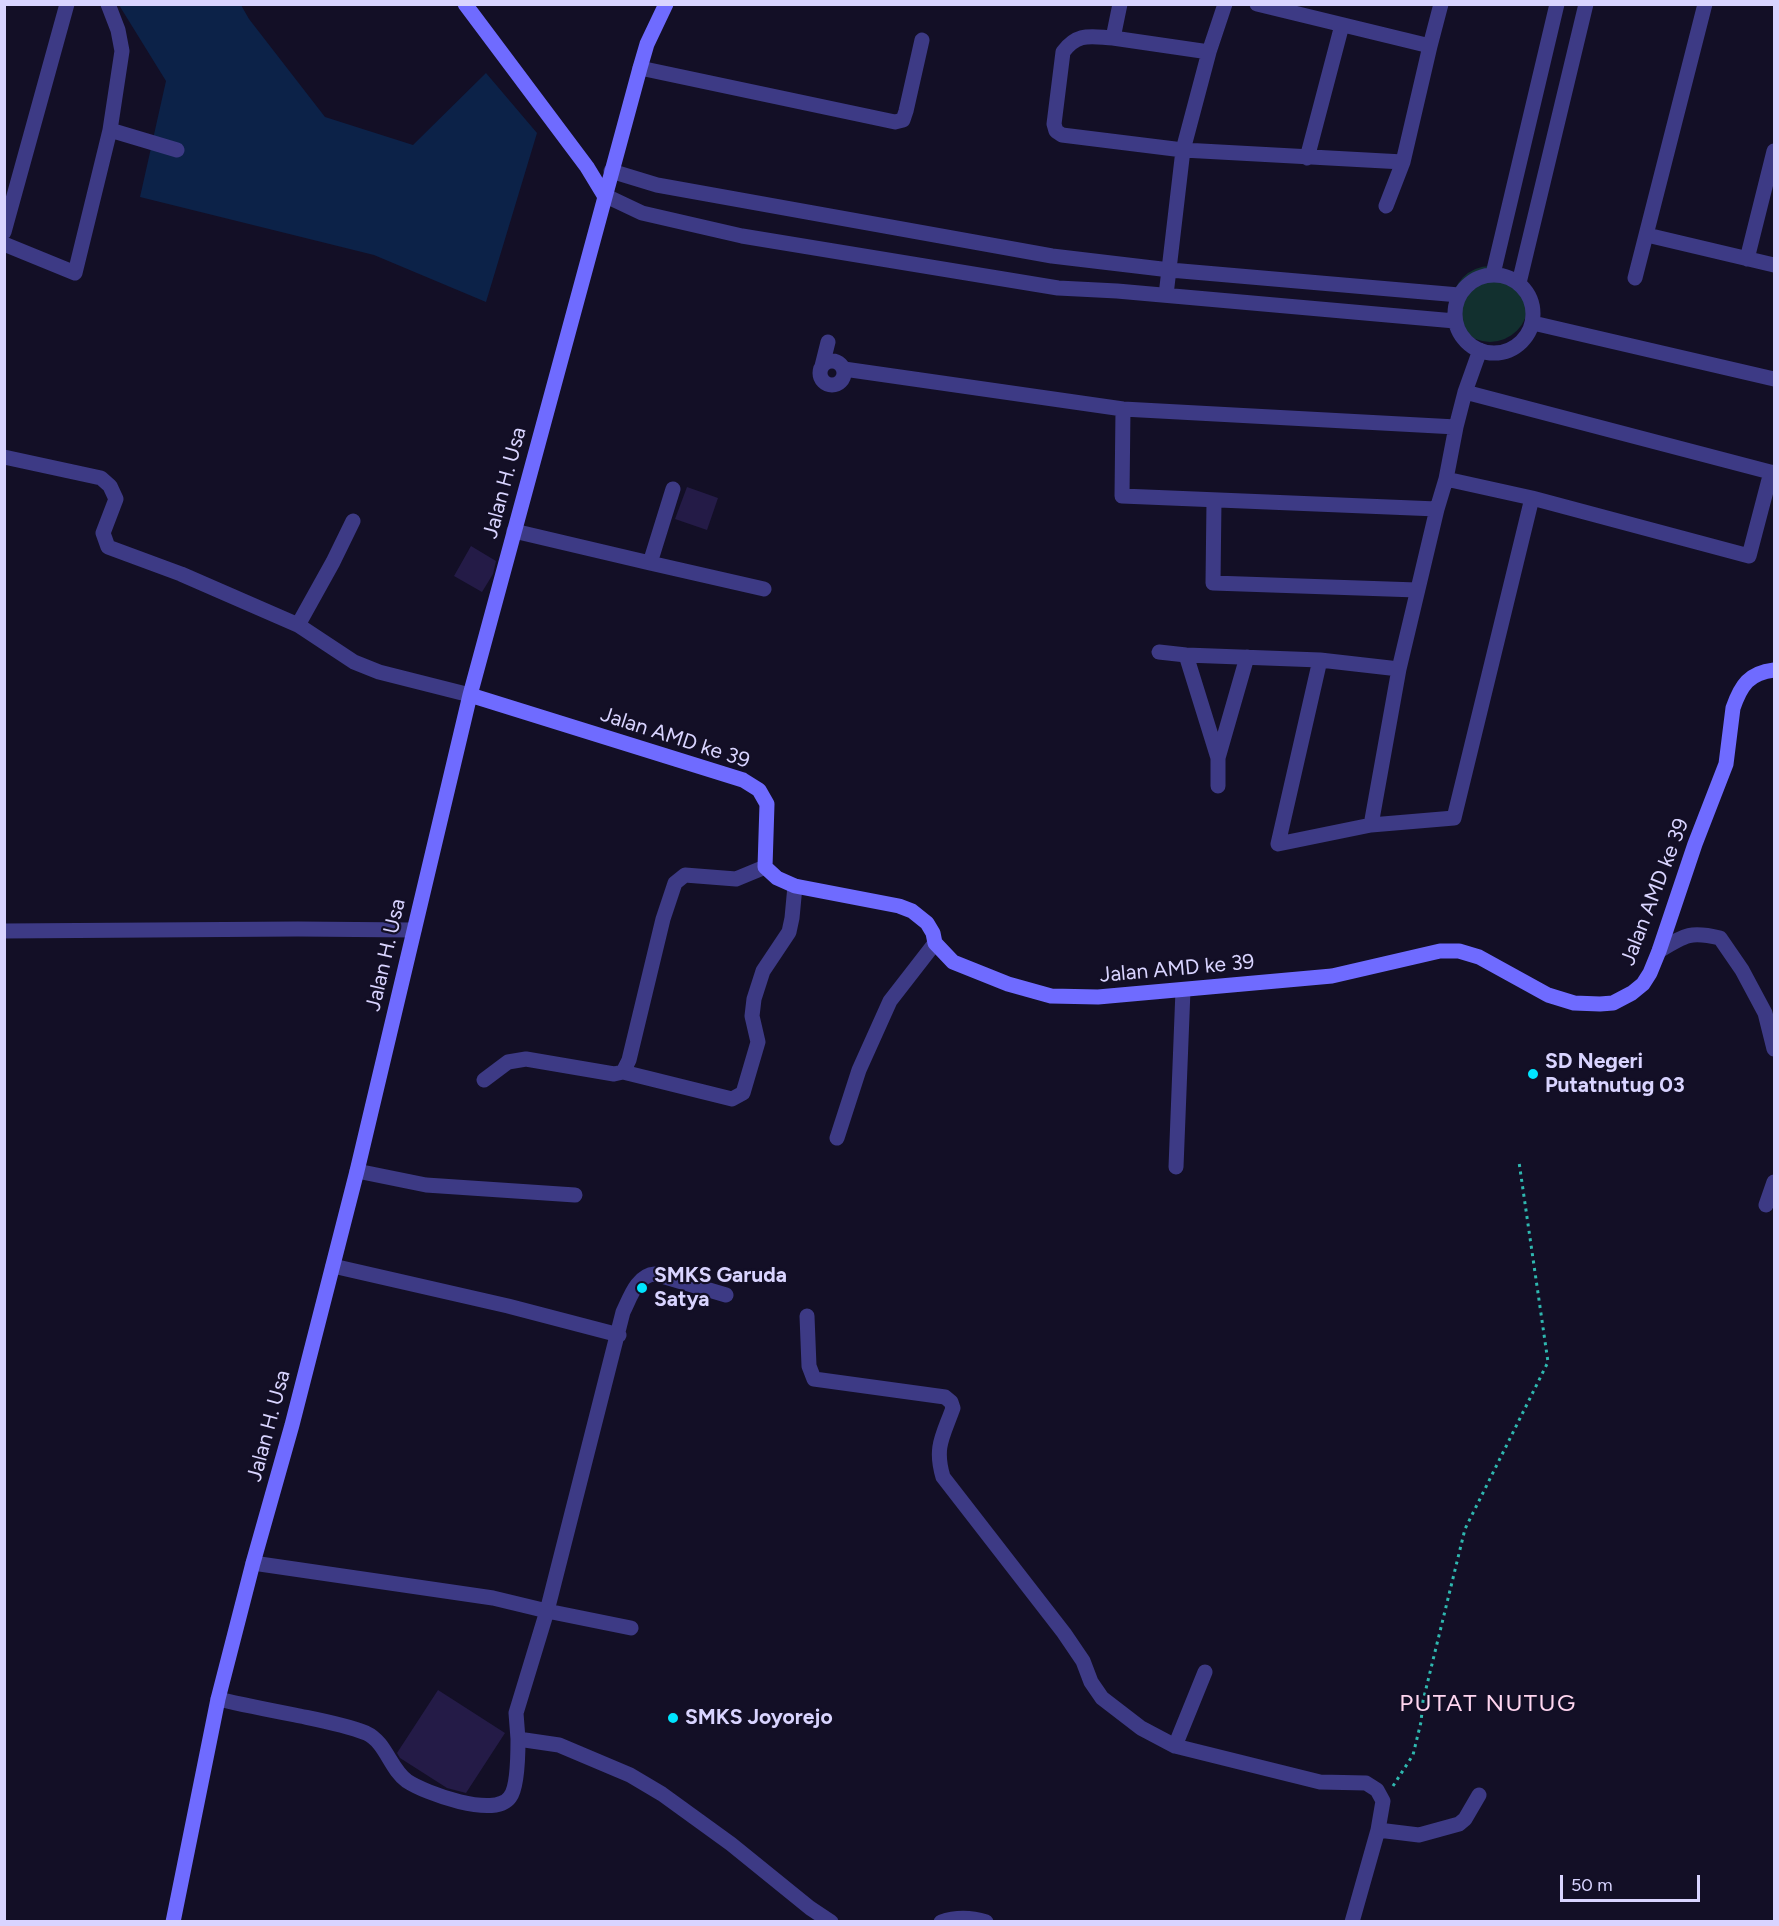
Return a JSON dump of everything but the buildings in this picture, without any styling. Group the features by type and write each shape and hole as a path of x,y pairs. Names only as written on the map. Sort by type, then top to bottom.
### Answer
{"street":[{"path":"4,232 67,4"},
{"path":"4,244 75,273 110,130 122,51 118,30 108,4"},
{"path":"465,4 588,167 604,195 642,213 742,236 1058,288 1166,295 1455,321"},
{"name":"Jalan H. Usa","path":"173,1922 218,1699 292,1425 357,1171 470,695 604,195 647,44 666,4"},
{"path":"1113,38 1120,4"},
{"path":"1166,295 1183,150 1209,52 1225,4"},
{"path":"1257,4 1430,46"},
{"path":"1386,206 1403,162 1441,4"},
{"path":"1493,274 1557,4"},
{"path":"1519,283 1586,4"},
{"path":"1635,278 1705,4"},
{"path":"1307,158 1342,25"},
{"path":"1209,52 1113,38 1082,36 1070,42 1063,52 1054,124 1056,130 1062,135 1183,150 1403,162"},
{"path":"640,69 895,122 903,120 906,111 922,40"},
{"path":"110,130 177,150"},
{"path":"1747,259 1774,151"},
{"path":"588,167 611,171 657,186 1040,254 1170,270 1459,295"},
{"path":"1647,235 1774,265"},
{"path":"1493,274 1519,283 1532,301 1533,323 1522,342 1502,352 1480,350 1464,339 1455,321 1455,307 1459,295 1473,280 1493,274"},
{"path":"1533,323 1774,379"},
{"path":"828,342 820,371 823,381 827,384 838,384 843,380 844,369 1123,409 1456,427"},
{"path":"1371,825 1399,669 1417,590 1446,479 1465,392 1480,350"},
{"path":"1446,479 1532,498 1749,556 1773,473 1465,392"},
{"path":"1123,409 1122,496 1437,509"},
{"path":"4,457 101,478 111,486 116,499 103,533 108,547 181,574 298,625 354,662 371,669 470,695"},
{"path":"650,562 674,489"},
{"path":"1320,660 1278,844 1371,825 1454,818 1532,498"},
{"path":"1214,501 1213,583 1417,590"},
{"path":"298,625 333,562 352,521"},
{"path":"514,531 764,589"},
{"path":"1159,652 1320,660 1399,669"},
{"path":"1185,655 1218,759"},
{"path":"1218,786 1218,759 1247,657"},
{"name":"Jalan AMD ke 39","path":"470,695 743,780 759,790 767,804 765,867 777,878 795,886 899,906 912,911 927,923 933,933 935,943 953,962 1008,984 1051,996 1098,997 1332,976 1440,951 1459,951 1479,957 1548,995 1574,1003 1600,1004 1613,1003 1632,993 1643,984 1650,973 1726,764 1736,699 1742,687 1758,672 1774,670"},
{"path":"623,1072 629,1060 663,919 675,884 685,875 736,879 765,867"},
{"path":"484,1080 508,1062 526,1059 614,1074 623,1072 732,1099 743,1094 758,1042 752,1016 754,999 763,971 789,932 795,886"},
{"path":"4,931 414,930"},
{"path":"1659,951 1677,940 1697,933 1720,938 1742,970 1765,1013 1774,1049"},
{"path":"837,1138 859,1070 890,1001 935,943"},
{"path":"1176,1167 1183,990"},
{"path":"357,1171 426,1185 575,1195"},
{"path":"1766,1205 1774,1182"},
{"path":"333,1266 508,1306 619,1335"},
{"path":"218,1699 335,1723 369,1734 407,1781 443,1799 481,1806 503,1803 511,1797 518,1767 516,1713 547,1611 623,1312 640,1280 647,1274 655,1274 726,1295"},
{"path":"807,1316 809,1366 814,1379 945,1397 951,1402 953,1408 939,1447 938,1460 943,1477 1064,1633 1083,1661 1091,1682 1102,1698 1141,1728 1175,1746 1320,1782 1366,1783 1377,1790 1383,1801 1378,1830 1352,1922"},
{"path":"253,1563 493,1598 631,1628"},
{"path":"1175,1746 1204,1672"},
{"path":"518,1739 559,1745 630,1775 662,1794 731,1844 810,1908 831,1922"},
{"path":"1378,1830 1419,1835 1459,1824 1465,1819 1479,1795"},
{"path":"940,1922 953,1918 974,1918 986,1922"}],"path":[{"path":"1383,1801 1413,1755 1421,1722 1423,1701 1465,1529 1548,1362 1519,1162"}],"green space":[{"path":"1483,266 1497,266 1511,272 1522,283 1528,297 1525,319 1517,331 1497,342 1483,342 1469,336 1458,325 1452,311 1452,297 1458,283 1469,272"}],"water":[{"path":"119,5 241,5 249,19 325,117 413,145 486,73 537,133 486,302 374,255 140,197 166,81"}],"place":[{"name":"SD Negeri Putatnutug 03","path":"1533,1074"},
{"name":"SMKS Garuda Satya","path":"642,1288"},
{"name":"SMKS Joyorejo","path":"673,1718"}],"district":[{"name":"PUTAT NUTUG","path":"1488,1704"}]}
